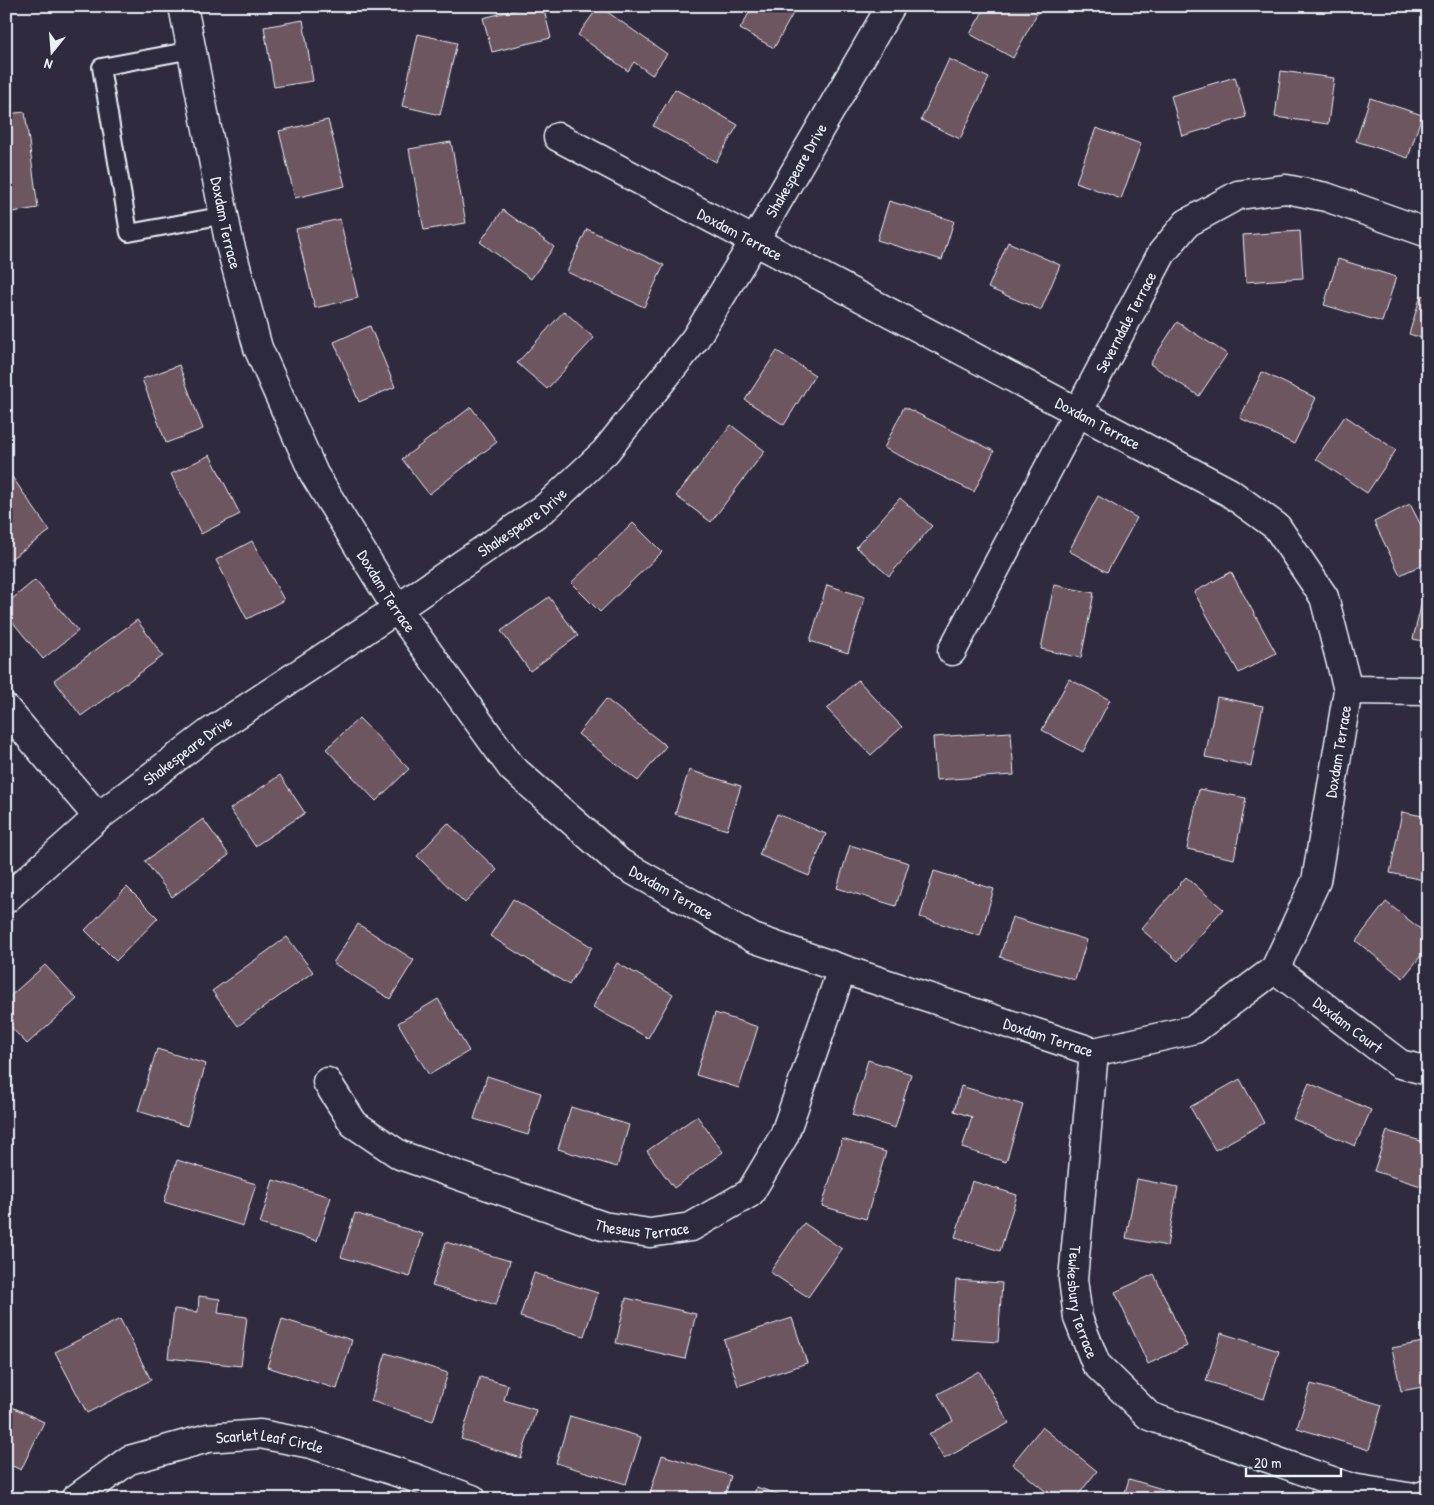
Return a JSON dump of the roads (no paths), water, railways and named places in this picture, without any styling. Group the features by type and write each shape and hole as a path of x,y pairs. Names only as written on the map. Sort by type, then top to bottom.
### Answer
{"street":[{"name":"Doxdam Terrace","path":"183,6 229,240 258,348 314,474 397,608 512,768 620,863 754,938 1094,1052 1195,1029 1276,969 1316,881 1348,690 1324,597 1277,527 1229,492 558,138"},
{"name":"Shakespeare Drive","path":"6,900 98,817 209,734 546,507 605,452 695,339 754,242 891,6"},
{"name":"Severndale Terrace","path":"952,651 1162,254 1187,223 1238,195 1286,189 1326,196 1428,233"},
{"path":"1348,690 1428,691"},
{"path":"6,708 98,817"},
{"name":"Theseus Terrace","path":"327,1082 354,1124 400,1155 603,1226 650,1233 691,1227 750,1192 784,1136 842,969"},
{"name":"Doxdam Court","path":"1276,969 1400,1064 1428,1071"},
{"name":"Tewkesbury Terrace","path":"1094,1052 1073,1279 1078,1318 1096,1364 1149,1416 1352,1488 1414,1498 1428,1494"},
{"name":"Scarlet Leaf Circle","path":"75,1499 130,1460 208,1438 260,1434 311,1444 472,1499"}],"lane":[{"path":"192,50 101,66 128,233 224,215"}]}
